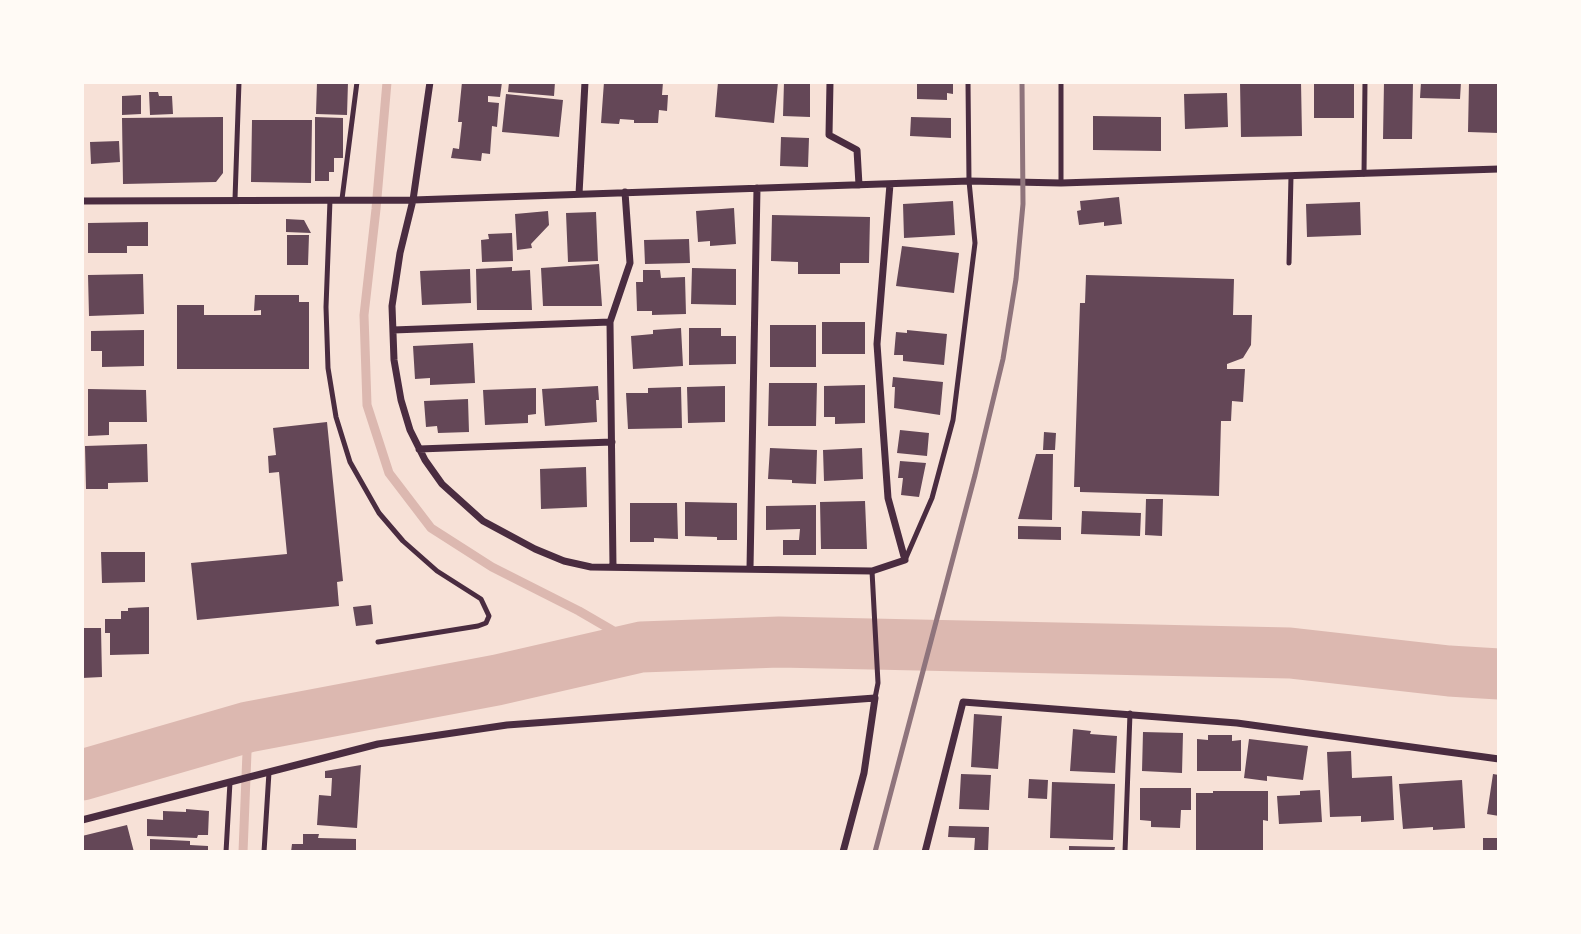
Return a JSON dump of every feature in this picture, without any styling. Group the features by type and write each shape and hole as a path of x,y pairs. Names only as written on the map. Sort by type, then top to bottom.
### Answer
{"street":[{"path":"429,82 413,200 391,306 394,360 410,430 442,484 483,522 564,561 591,567 872,571 905,560 888,498 877,344 890,184"},
{"path":"579,194 585,82"},
{"path":"830,82 829,135 858,150 859,184"},
{"path":"82,201 413,200 859,184 969,181 1061,183 1499,169"},
{"path":"750,568 757,188"},
{"path":"613,568 610,323 629,263 625,192"},
{"path":"393,330 610,323"},
{"path":"419,449 612,442"},
{"path":"82,820 378,744 507,725 875,698 864,773 843,852"},
{"path":"925,852 963,702 1237,723 1499,759"}],"lane":[{"path":"235,200 239,82"},
{"path":"346,200 357,82"},
{"path":"905,560 932,498 953,420 975,243 969,181 968,82"},
{"path":"1061,82 1061,183"},
{"path":"1364,174 1365,82"},
{"path":"1289,263 1292,176"},
{"path":"330,200 326,306 328,368 336,417 350,462 379,513 402,541 437,571 481,599 489,616 486,623 478,626 378,642"},
{"path":"872,571 878,682 875,698"},
{"path":"1125,852 1130,713"},
{"path":"264,852 269,772"},
{"path":"226,852 230,782"}],"building":[{"path":"317,82 348,82 347,115 316,114"},
{"path":"462,82 502,82 500,97 488,96 488,102 499,103 497,127 492,126 490,154 482,153 481,161 451,158 453,148 459,149 462,122 458,122"},
{"path":"509,82 555,82 554,96 508,92"},
{"path":"604,82 663,82 662,95 668,95 667,111 659,110 658,123 634,123 634,120 620,119 619,124 601,123"},
{"path":"718,82 778,82 774,123 715,117"},
{"path":"784,82 810,82 810,117 783,116"},
{"path":"917,82 953,82 953,94 947,93 947,100 917,99"},
{"path":"1240,82 1301,82 1302,136 1241,137"},
{"path":"1314,82 1354,82 1354,118 1314,118"},
{"path":"1384,82 1413,82 1412,139 1383,139"},
{"path":"1421,82 1461,82 1460,99 1420,98"},
{"path":"1469,82 1499,82 1499,133 1468,132"},
{"path":"149,92 158,92 159,96 172,96 173,114 150,115"},
{"path":"1227,93 1228,127 1185,129 1184,94"},
{"path":"506,94 563,100 559,137 502,132"},
{"path":"141,95 141,114 122,115 122,96"},
{"path":"1093,116 1161,117 1161,151 1093,150"},
{"path":"223,117 223,173 216,182 123,184 122,118"},
{"path":"315,117 343,118 343,158 334,158 334,172 329,172 329,181 315,181"},
{"path":"911,117 951,118 951,138 910,136"},
{"path":"252,120 312,120 311,183 251,182"},
{"path":"781,137 809,138 808,167 780,166"},
{"path":"119,141 120,162 91,164 90,142"},
{"path":"1119,197 1122,224 1104,226 1104,222 1079,225 1077,211 1081,210 1080,201"},
{"path":"953,201 955,235 904,238 903,204"},
{"path":"1360,202 1361,235 1307,237 1306,204"},
{"path":"734,208 736,244 710,246 710,241 698,242 696,211"},
{"path":"548,211 549,225 531,244 532,248 517,250 515,214"},
{"path":"596,212 598,261 568,262 566,213"},
{"path":"772,215 870,217 869,263 840,263 840,274 798,274 798,262 771,261"},
{"path":"286,219 304,220 311,233 286,232"},
{"path":"148,222 148,246 127,246 127,253 88,253 88,223"},
{"path":"512,233 513,261 482,262 481,240 489,239 488,234"},
{"path":"287,235 309,235 308,265 287,265"},
{"path":"689,239 690,263 645,264 644,240"},
{"path":"902,246 959,253 954,293 896,286"},
{"path":"599,264 602,306 543,306 541,268"},
{"path":"512,267 512,271 530,270 532,310 477,310 476,269"},
{"path":"692,268 736,269 736,305 691,304"},
{"path":"470,269 471,303 422,305 420,271"},
{"path":"643,270 660,270 661,278 685,277 686,314 652,315 652,311 637,311 636,282 643,282"},
{"path":"143,274 144,314 89,316 88,275"},
{"path":"1086,275 1234,279 1233,315 1252,315 1251,345 1243,358 1227,364 1227,369 1245,369 1243,402 1232,401 1231,421 1221,421 1219,496 1080,492 1080,487 1074,487 1080,303 1085,303"},
{"path":"255,295 299,295 299,302 309,302 309,369 177,369 177,305 204,305 204,315 261,315 261,310 254,311"},
{"path":"822,322 865,322 865,354 822,354"},
{"path":"770,325 816,325 816,367 770,367"},
{"path":"681,328 683,366 633,369 631,336 653,334 653,330"},
{"path":"689,328 721,328 721,336 736,336 736,364 689,365"},
{"path":"144,330 144,366 102,367 102,351 91,351 91,331"},
{"path":"907,330 947,334 944,365 903,361 903,355 894,355 896,332 907,333"},
{"path":"473,343 475,383 430,385 430,378 415,379 413,346"},
{"path":"893,377 943,382 940,415 894,408"},
{"path":"769,383 817,383 816,426 768,426"},
{"path":"865,385 865,423 835,424 835,417 824,417 824,386"},
{"path":"598,386 597,422 545,426 542,389"},
{"path":"725,386 725,422 688,423 687,387"},
{"path":"681,387 682,428 628,429 626,393 648,393 648,388"},
{"path":"536,388 536,414 528,415 528,423 485,425 483,390"},
{"path":"88,389 146,390 147,422 109,422 109,435 88,436"},
{"path":"468,399 469,432 438,433 437,426 426,427 424,401"},
{"path":"327,422 343,581 337,582 339,606 197,620 191,563 287,554 279,472 269,473 268,456 276,455 273,428"},
{"path":"900,430 929,433 927,456 897,453"},
{"path":"1044,432 1056,433 1055,450 1043,450"},
{"path":"147,444 148,482 108,483 108,489 86,489 85,446"},
{"path":"770,448 817,450 816,484 768,479"},
{"path":"862,448 863,479 824,481 823,450"},
{"path":"1036,454 1053,454 1052,520 1018,519"},
{"path":"900,461 926,463 919,497 901,495 903,478 898,478"},
{"path":"586,467 587,507 541,509 540,469"},
{"path":"1146,499 1163,499 1162,536 1145,535"},
{"path":"865,501 867,549 821,549 820,502"},
{"path":"685,502 737,503 737,540 685,536"},
{"path":"630,503 677,503 678,539 654,538 654,542 630,542"},
{"path":"816,505 816,555 783,555 783,540 799,540 800,529 766,530 766,506"},
{"path":"1082,511 1141,513 1140,536 1081,534"},
{"path":"1018,526 1061,527 1061,540 1018,539"},
{"path":"101,552 145,552 145,582 102,583"},
{"path":"371,605 373,624 356,626 353,607"},
{"path":"149,607 149,654 110,655 110,633 105,633 105,619 121,619 121,611 128,611 128,608"},
{"path":"82,628 101,628 102,677 82,678"},
{"path":"974,714 1002,716 998,769 971,767"},
{"path":"1073,729 1091,731 1090,734 1117,736 1115,773 1070,771"},
{"path":"1143,732 1183,733 1182,773 1142,771"},
{"path":"1208,735 1232,735 1232,741 1241,740 1241,771 1197,771 1197,739 1208,740"},
{"path":"1249,739 1308,746 1303,780 1267,776 1267,781 1244,778"},
{"path":"1351,751 1352,778 1392,776 1394,820 1361,822 1361,816 1330,817 1327,752"},
{"path":"361,765 357,828 317,825 319,795 331,796 332,778 325,778 325,771"},
{"path":"961,774 991,775 989,810 959,809"},
{"path":"1493,774 1499,775 1499,816 1487,814"},
{"path":"1029,779 1048,780 1047,799 1028,798"},
{"path":"1462,780 1465,828 1403,829 1399,784"},
{"path":"1052,782 1115,784 1113,840 1050,838"},
{"path":"1140,788 1191,788 1191,810 1181,810 1180,828 1151,827 1151,821 1140,820"},
{"path":"1320,790 1322,822 1279,824 1277,796 1300,795 1300,791"},
{"path":"1268,791 1268,821 1263,820 1263,850 1196,850 1196,793"},
{"path":"186,809 209,811 208,835 198,835 197,838 147,836 147,819 163,820 163,811 186,812"},
{"path":"127,825 134,852 82,852 82,836"},
{"path":"949,826 989,827 988,852 974,852 975,838 948,837"},
{"path":"303,834 319,834 318,838 356,839 356,852 291,852 292,844 303,844"},
{"path":"1483,838 1499,838 1499,852 1483,852"},
{"path":"150,839 190,841 190,845 208,846 208,852 150,852"},
{"path":"1069,846 1115,847 1114,852 1069,852"}],"waterway":[{"path":"387,82 364,315 367,405 389,473 431,528 492,567 579,611 641,647"},
{"path":"82,775 248,727 497,680 641,647 779,642 1290,653 1499,674"},
{"path":"243,852 248,727"},
{"path":"82,763 100,769"}],"railway":[{"path":"875,852 1003,359 1016,279 1023,204 1022,82"}]}
